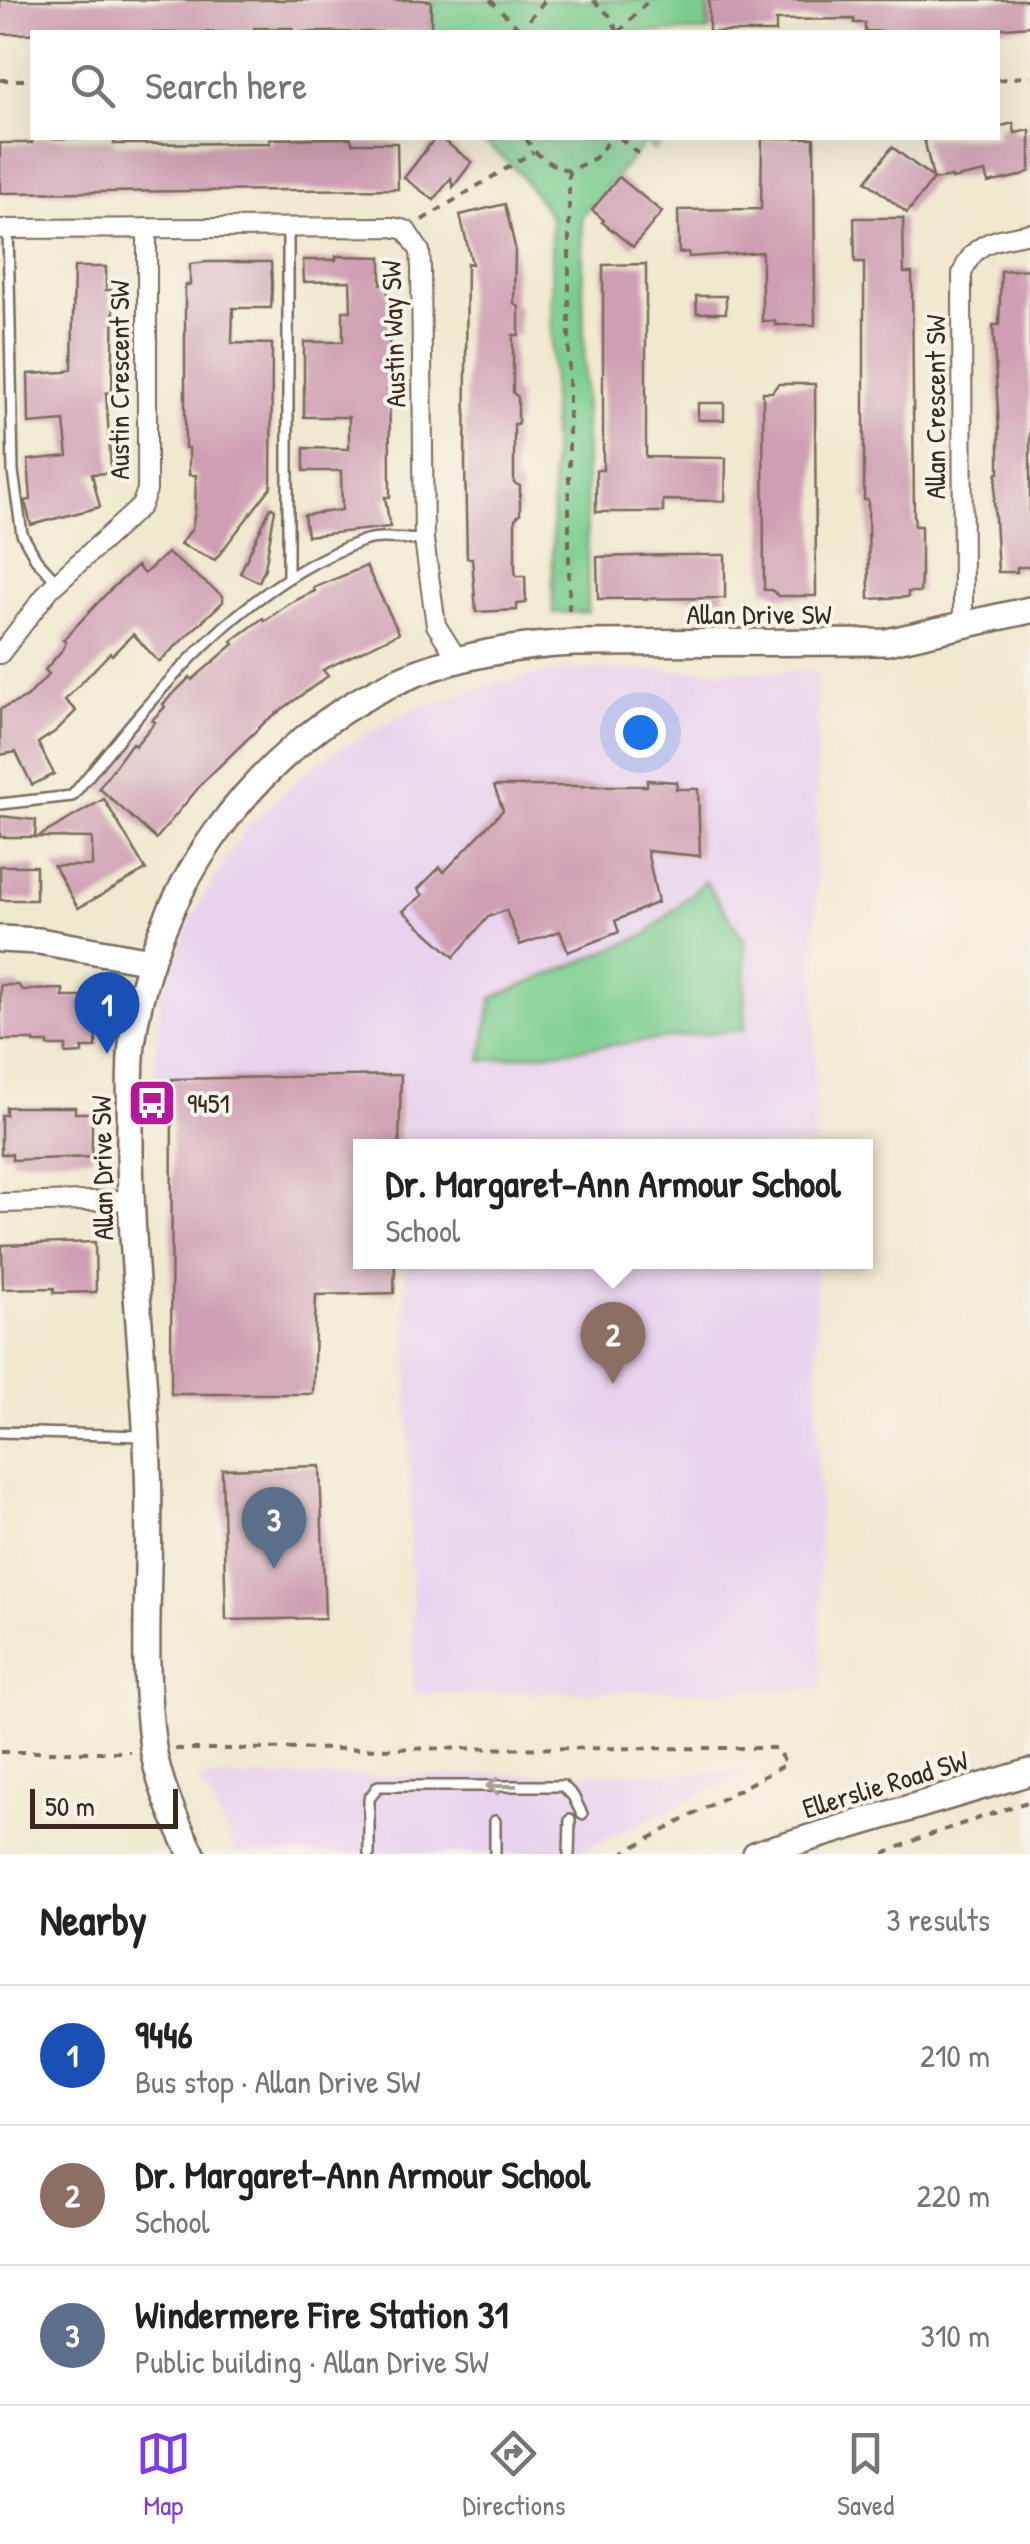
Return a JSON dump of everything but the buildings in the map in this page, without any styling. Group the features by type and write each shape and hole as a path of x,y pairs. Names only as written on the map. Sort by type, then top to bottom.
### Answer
{"street":[{"name":"Austin Way SW","path":"4,228 406,230 420,251 422,268 424,540 436,626 458,660"},
{"name":"Austin Crescent SW","path":"0,654 57,582 142,506 147,490 147,228"},
{"name":"Allan Crescent SW","path":"963,626 962,274 968,257 982,244 1030,233"},
{"name":"Allan Drive SW","path":"192,1854 169,1806 154,1750 149,1698 146,1436 130,1200 131,1048 151,961 182,885 201,852 249,791 304,740 391,684 458,660 532,645 574,643 886,642 1030,610"},
{"path":"0,939 39,941 151,961"},
{"path":"0,1204 130,1200"},
{"name":"Ellerslie Road SW","path":"756,1854 1030,1772"}],"lane":[{"path":"4,228 13,472 22,534 36,559 57,582"},
{"path":"288,228 288,578"},
{"path":"0,804 72,796 144,707 243,610 288,578 366,540 424,540"},
{"path":"0,1432 146,1436"},
{"path":"369,1854 369,1799 378,1786 563,1786 582,1814"},
{"path":"569,1854 570,1820"},
{"path":"495,1854 496,1822"}],"path":[{"path":"490,0 519,30"},
{"path":"521,30 545,0"},
{"path":"593,0 618,30"},
{"path":"621,30 649,0"},
{"path":"1000,80 1030,76"},
{"path":"0,80 30,80"},
{"path":"527,140 533,152 569,171 595,158 609,140"},
{"path":"622,140 644,158"},
{"path":"406,230 533,152"},
{"path":"569,171 569,617"},
{"path":"0,1752 776,1748 786,1764 621,1854"},
{"path":"884,1854 1030,1800"}],"shaded area":[{"path":"569,669 817,672 815,1139 402,1139 400,1075 154,1079 160,995 194,913 246,827 321,759 413,710 501,682"},
{"path":"405,1269 816,1269 821,1689 414,1694"},
{"path":"750,1772 574,1854 237,1854 199,1778"}],"green space":[{"path":"433,0 707,0 708,30 431,30"},
{"path":"482,140 664,140 654,151 645,143 582,216 588,612 553,613 551,217 517,170"},
{"path":"705,881 745,941 745,1029 481,1061 492,998 646,935"}],"place":[{"name":"9446","path":"107,1054"},
{"name":"9451","path":"152,1103"},
{"name":"Dr. Margaret-Ann Armour School","path":"613,1384"},
{"name":"Windermere Fire Station 31","path":"274,1569"}]}
